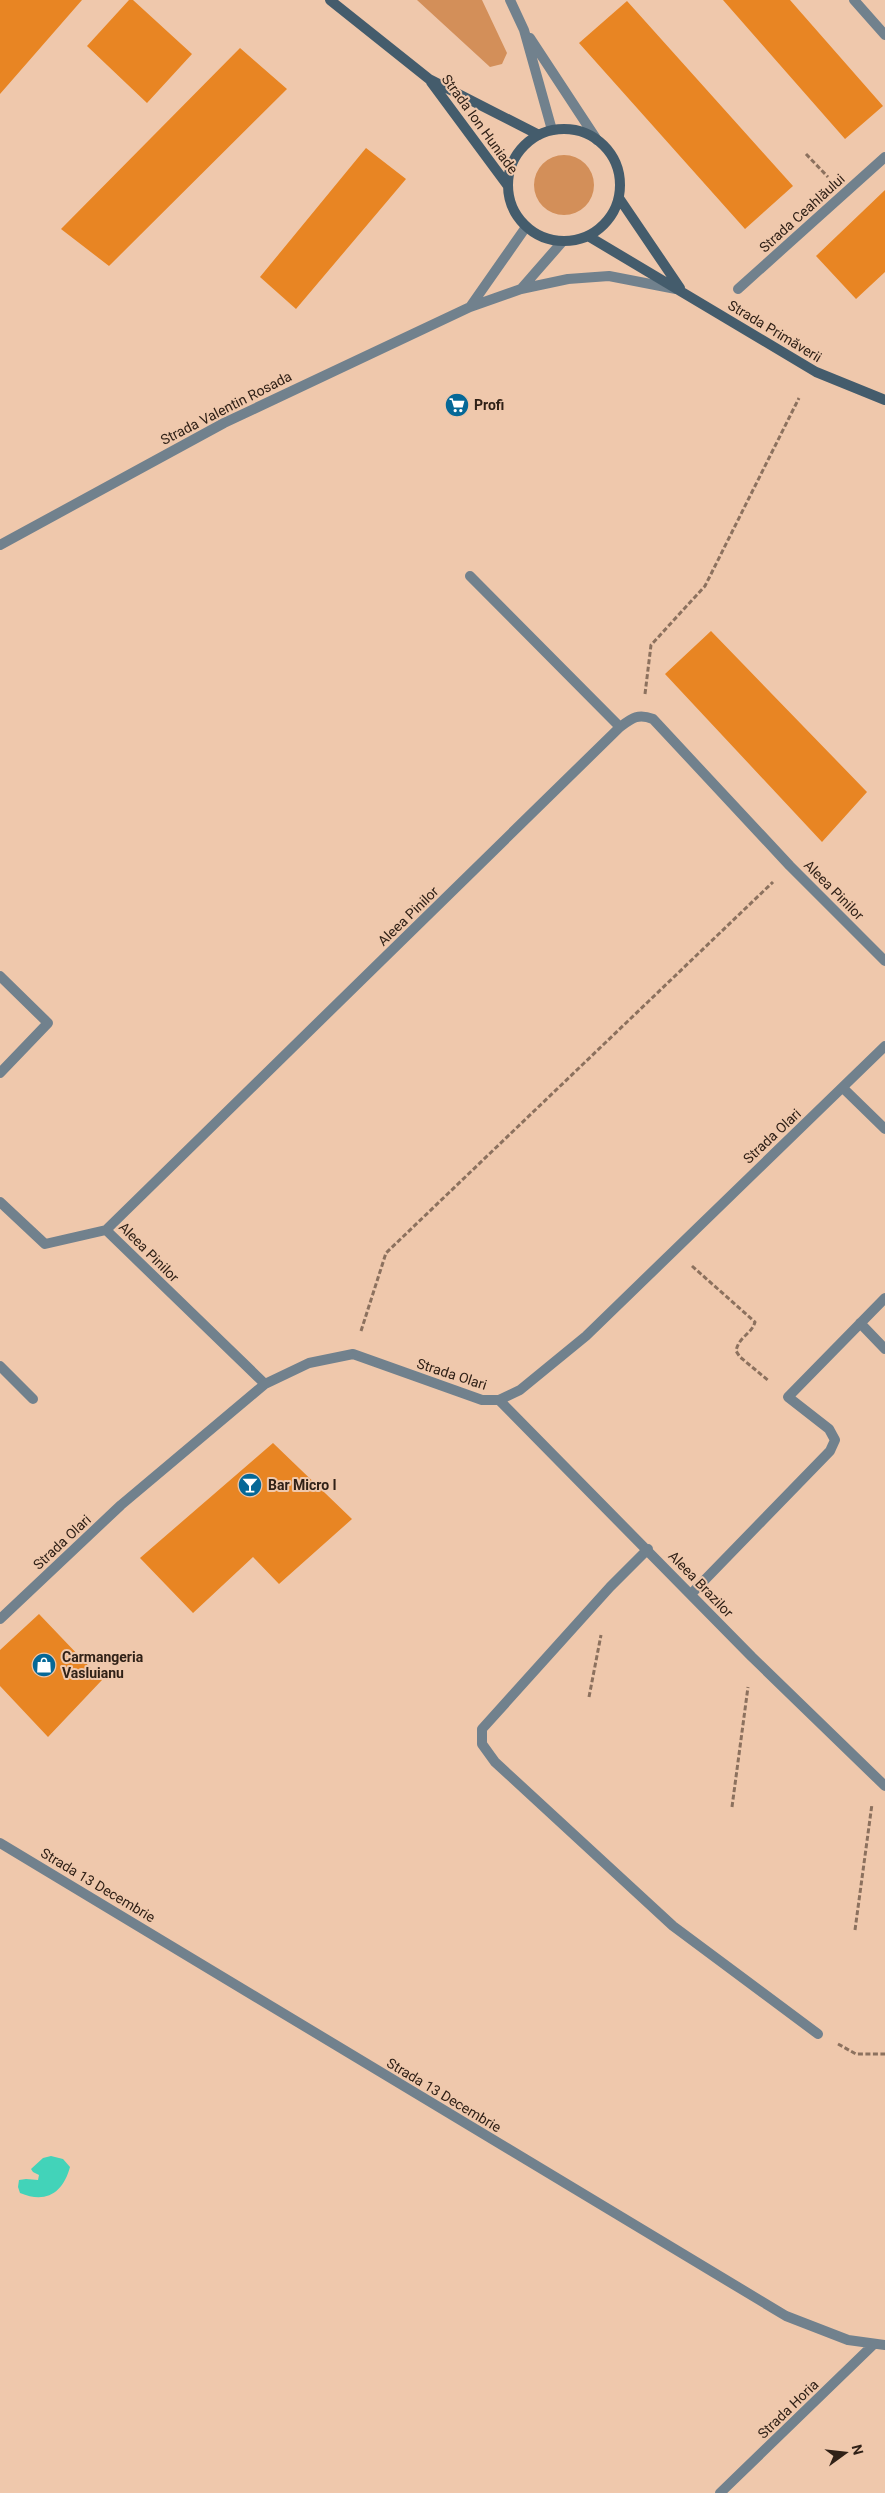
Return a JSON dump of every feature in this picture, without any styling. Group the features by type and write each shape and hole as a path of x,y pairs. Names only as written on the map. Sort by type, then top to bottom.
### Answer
{"street":[{"name":"Strada Ion Huniade","path":"330,0 429,79 539,135"},
{"path":"510,0 524,30 597,140"},
{"path":"854,0 885,35"},
{"path":"524,30 552,130"},
{"name":"Strada Ion Huniade","path":"429,79 508,186"},
{"path":"567,129 583,132 597,140 609,151 616,165 620,181 619,198 613,213 602,226 588,236 576,240 563,242 536,234 516,215 510,202 508,186 510,171 516,156 526,144 539,135 552,130 567,129"},
{"name":"Strada Ceahlăului","path":"738,288 885,157"},
{"name":"Strada Primăverii","path":"619,198 682,290"},
{"path":"470,307 526,226"},
{"name":"Strada Primăverii","path":"588,236 682,290 816,372 885,400"},
{"name":"Strada Valentin Rosada","path":"521,289 563,242"},
{"name":"Strada Valentin Rosada","path":"0,545 224,423 470,307 521,289 568,279 609,276 682,290"},
{"path":"470,576 620,727"},
{"name":"Aleea Pinilor","path":"265,1384 106,1230 620,727 634,717 643,715 653,719 790,866 885,960"},
{"path":"0,976 48,1023 0,1073"},
{"name":"Strada Olari","path":"0,1619 121,1505 265,1384 309,1363 353,1354 482,1400 499,1400 520,1390 586,1336 671,1251 885,1046"},
{"path":"843,1088 885,1129"},
{"path":"0,1202 45,1244 106,1230"},
{"path":"692,1593 830,1452 835,1440 829,1429 788,1397 885,1298"},
{"path":"860,1322 885,1349"},
{"path":"0,1366 33,1398"},
{"name":"Aleea Brazilor","path":"499,1400 692,1593 752,1656 885,1786"},
{"path":"648,1549 610,1587 482,1730 482,1744 495,1762 673,1926 818,2034"},
{"name":"Strada 13 Decembrie","path":"0,1843 786,2316 848,2340 880,2344"},
{"name":"Strada Horia","path":"720,2493 880,2344"}],"path":[{"path":"806,154 844,194"},
{"path":"643,715 651,644 705,586 799,398"},
{"path":"353,1354 386,1253 790,866"},
{"path":"671,1251 693,1267 754,1322 753,1328 738,1342 736,1351 740,1357 788,1397"},
{"path":"732,1807 752,1656"},
{"path":"856,1930 876,1776"},
{"path":"818,2034 856,2054 885,2054"}],"shaded area":[{"path":"417,0 482,0 507,53 502,64 490,67"},
{"path":"558,155 570,155 581,160 589,168 594,179 592,197 581,210 570,215 558,215 547,210 539,202 534,191 534,179 539,168 547,160"}],"water":[{"path":"51,2156 63,2159 70,2167 63,2184 58,2190 52,2194 38,2197 20,2193 18,2187 19,2180 38,2180 39,2175 31,2169 43,2158"}],"building":[{"path":"0,0 82,0 0,94"},
{"path":"129,0 133,0 192,54 147,103 87,46"},
{"path":"723,0 790,0 883,106 845,139"},
{"path":"627,1 793,186 745,229 579,43"},
{"path":"240,48 287,89 109,266 61,229"},
{"path":"366,148 406,179 296,309 260,277"},
{"path":"885,190 885,272 856,299 816,256"},
{"path":"711,631 867,792 822,842 665,674"},
{"path":"273,1443 352,1519 279,1584 253,1557 193,1613 140,1558"},
{"name":"Carmangeria Vasluianu","path":"39,1614 102,1680 48,1737 0,1686 0,1650"}],"place":[{"name":"Profi","path":"457,405"},
{"name":"Bar Micro I","path":"250,1485"},
{"name":"Carmangeria Vasluianu","path":"44,1665"}]}
